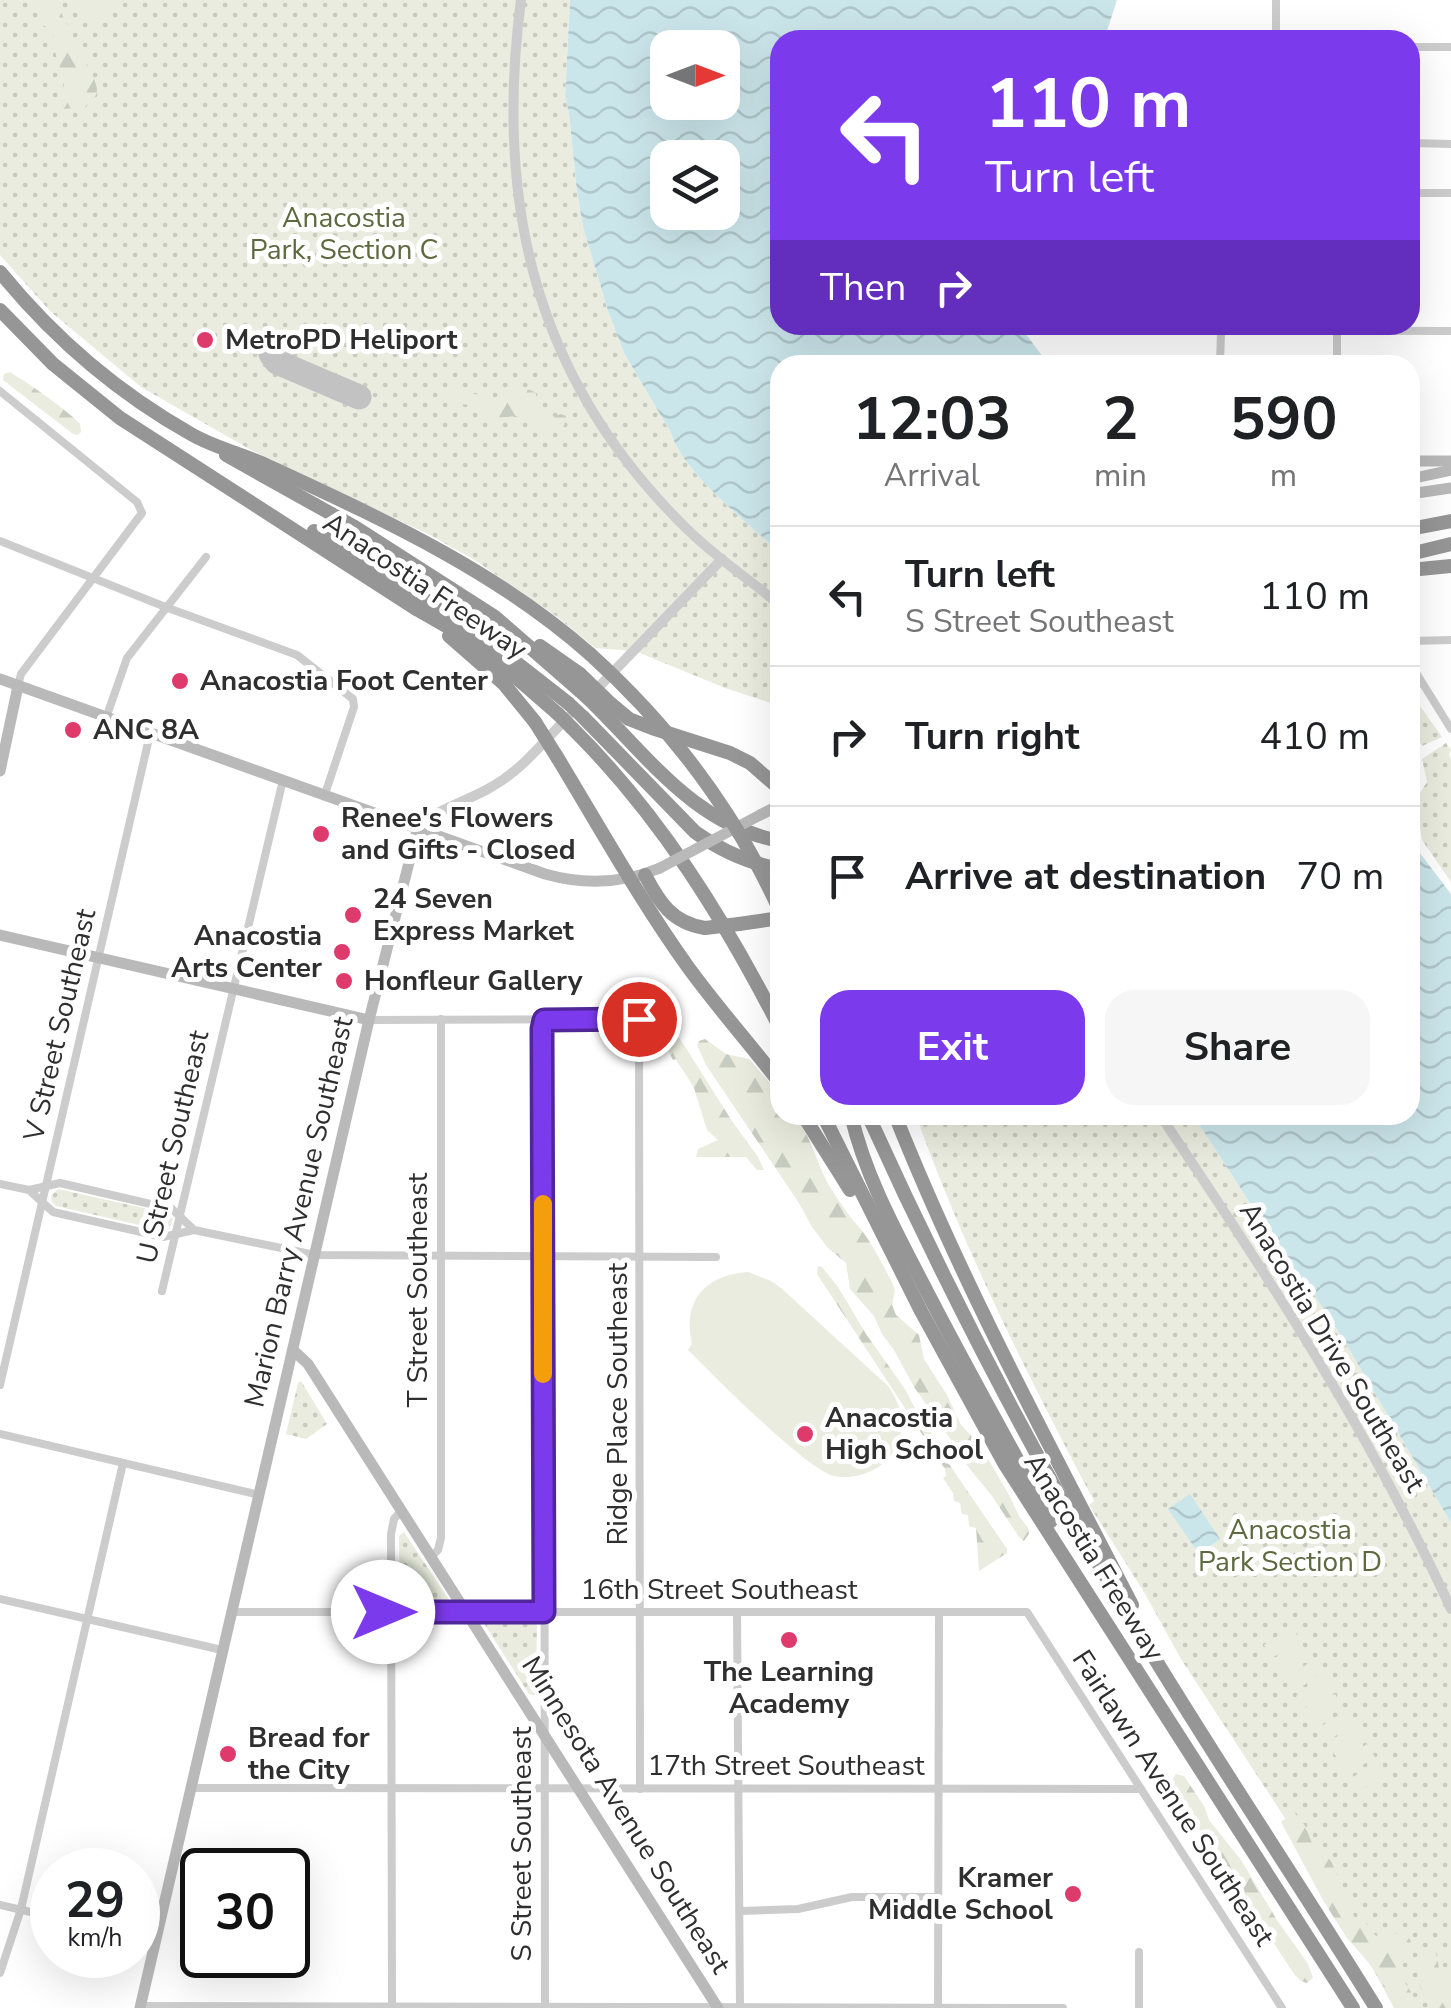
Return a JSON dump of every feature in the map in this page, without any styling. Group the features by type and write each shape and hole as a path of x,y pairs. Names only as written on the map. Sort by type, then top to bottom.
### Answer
{"highway":[{"name":"Anacostia Freeway","path":"0,272 79,354 132,396 204,441 239,452 386,521 464,563 536,610 590,654 651,714 705,780 770,892"},
{"name":"Anacostia Freeway","path":"0,310 40,352 134,428 460,634 563,708 578,722 679,855 734,942 770,1009"},
{"path":"204,441 353,526 496,617 580,674 629,718 730,753 750,763 770,780"},
{"path":"183,457 227,479 427,599 476,632 563,708"},
{"path":"1420,527 1451,520"},
{"path":"1420,552 1451,544"},
{"path":"1420,569 1451,566"},
{"path":"418,610 504,684 535,722 637,876 687,966 770,1070"},
{"path":"496,617 595,705 698,806 742,832 770,839"},
{"path":"578,722 695,832 740,858 770,866"},
{"path":"637,876 667,910 686,924 705,928 770,919"},
{"path":"810,1125 905,1280"},
{"name":"Anacostia Freeway","path":"828,1125 905,1280 1004,1463 1353,2008"},
{"path":"854,1125 875,1187 914,1266 1127,1657"},
{"name":"Anacostia Freeway","path":"873,1125 959,1306 1110,1584 1376,2008"},
{"path":"899,1125 1016,1381 1190,1716"}],"main road":[{"path":"1420,462 1451,461"},
{"path":"1420,477 1451,470"},
{"path":"1420,493 1451,488"},
{"path":"0,679 537,872 571,880 604,882 660,868 770,810"},
{"path":"0,771 18,686"},
{"name":"Marion Barry Avenue Southeast","path":"160,1919 418,827"},
{"path":"0,935 370,1020"},
{"name":"Minnesota Avenue Southeast","path":"293,1350 308,1364 718,2008"},
{"name":"Marion Barry Avenue Southeast","path":"140,2007 147,1978"}],"street":[{"path":"520,0 514,82 514,167 524,241 543,308 575,381 617,450 686,528 770,597"},
{"path":"1276,0 1276,30"},
{"path":"1420,46 1451,47"},
{"path":"1420,143 1451,144"},
{"path":"1420,193 1451,193"},
{"path":"1420,331 1451,332"},
{"path":"0,391 139,504 141,516 21,674 18,686"},
{"path":"0,540 297,655 353,699 354,707 326,794"},
{"path":"106,718 127,658 206,557"},
{"path":"418,827 512,774 722,559"},
{"path":"1420,641 1451,640"},
{"path":"1420,679 1451,729"},
{"name":"V Street Southeast","path":"0,1385 150,734"},
{"name":"U Street Southeast","path":"162,1291 283,780"},
{"name":"T Street Southeast","path":"431,1557 441,1538 441,1019"},
{"name":"Ridge Place Southeast","path":"544,1020 639,1019 640,1789"},
{"path":"370,1020 544,1020"},
{"name":"S Street Southeast","path":"544,1020 544,2008"},
{"name":"Anacostia Drive Southeast","path":"1167,1125 1341,1396 1397,1496 1451,1609"},
{"path":"0,1184 29,1190 60,1183 172,1209 194,1230"},
{"path":"29,1190 53,1212 164,1237 194,1230 316,1255 716,1256"},
{"path":"0,1434 260,1495"},
{"path":"0,1973 20,1910 124,1463"},
{"path":"392,2007 391,1529 401,1510"},
{"path":"0,1598 222,1650"},
{"name":"16th Street Southeast","path":"231,1612 1028,1612"},
{"path":"737,1612 740,2008"},
{"path":"938,2008 939,1612"},
{"name":"Fairlawn Avenue Southeast","path":"1028,1612 1282,2008"},
{"name":"17th Street Southeast","path":"190,1788 1140,1789"},
{"path":"740,1911 798,1908 852,1897 938,1896"},
{"path":"0,1905 30,1912"},
{"path":"1139,1952 1139,2008"},
{"path":"140,2007 1063,2008"}],"green space":[{"name":"Anacostia Park, Section C","path":"0,0 570,0 565,96 583,227 624,353 678,448 718,497 770,544 770,703 635,651 595,648 473,559 251,450 141,387 50,311 0,255"},
{"path":"34,0 55,0 86,57 84,75 93,76 97,87 95,97 85,107 63,109 64,81 53,34 42,25 43,14 37,12"},
{"path":"73,0 122,0 107,7 105,15 85,23"},
{"path":"10,372 74,418 81,432 73,434 3,380 4,374"},
{"path":"512,384 535,393 534,411 552,417 566,416 564,426 541,430 518,416 494,418 477,406 442,401 442,393 451,389 499,399 502,390"},
{"path":"1420,706 1442,737 1422,746 1420,743"},
{"path":"1446,743 1451,750 1451,882 1422,840 1420,793 1427,782 1422,759"},
{"path":"673,1033 764,1170 757,1170 746,1157 696,1157 698,1149 718,1140 707,1130 694,1088 670,1053 668,1042"},
{"path":"705,1039 726,1054 749,1059 770,1083 770,1125 801,1125 830,1187 891,1280 896,1315 919,1335 924,1359 961,1425 980,1445 1028,1528 1024,1541 957,1453 874,1316 850,1289 846,1263 812,1227 706,1065 697,1045"},
{"name":"Anacostia Park Section D","path":"920,1125 1199,1125 1342,1337 1451,1523 1451,2008 1394,2008 1324,1878 1181,1659 1089,1505 1094,1501 1021,1359"},
{"path":"58,1189 166,1213 173,1219 169,1230 161,1230 56,1206 51,1196"},
{"path":"818,1266 838,1287 1007,1549 1007,1553 979,1571 976,1528 969,1526 968,1515 962,1514 960,1503 954,1501 943,1478 945,1469 817,1274"},
{"path":"748,1272 781,1288 888,1386 899,1406 902,1429 898,1444 880,1466 843,1477 821,1470 760,1420 688,1350 692,1344 690,1315 700,1293 720,1278"},
{"path":"301,1381 327,1424 306,1439 286,1434"},
{"path":"404,1532 448,1598 447,1605 400,1604 399,1536"},
{"path":"487,1618 537,1620 536,1695 529,1694 485,1625"},
{"path":"1292,1627 1300,1640 1272,1658 1264,1645"},
{"path":"1302,1644 1311,1657 1283,1675 1274,1662"},
{"path":"1313,1660 1322,1673 1294,1692 1285,1679"},
{"path":"1324,1677 1332,1690 1304,1708 1296,1696"},
{"path":"1335,1694 1343,1707 1315,1725 1306,1712"},
{"path":"1345,1711 1354,1724 1326,1742 1317,1729"},
{"path":"1356,1727 1364,1740 1337,1758 1328,1745"},
{"path":"1367,1744 1375,1757 1347,1775 1339,1762"},
{"path":"1378,1761 1386,1774 1358,1792 1350,1779"},
{"path":"1176,1774 1184,1776 1209,1820 1241,1860 1308,1964 1313,1978 1307,1983 1294,1974 1170,1784"},
{"path":"1294,1812 1312,1843 1331,1861 1355,1918 1364,1921 1376,1936 1395,1933 1410,1939 1397,1970 1421,2008 1400,2008 1347,1938 1281,1822"},
{"path":"1426,1953 1436,1953 1441,1978 1451,1987 1451,2008 1439,2008 1421,1989 1419,1970"}],"water":[{"path":"570,0 1117,0 1107,30 770,30 770,335 1026,335 1042,355 770,355 770,544 689,465 624,353 583,227 565,96"},
{"path":"1420,853 1451,894 1451,1523 1342,1337 1199,1125 1420,1125"},
{"path":"1190,1494 1220,1539 1199,1554 1168,1509"}],"taxiway":[{"path":"271,354 277,362 359,397"}],"slow traffic":[{"path":"543,1204 543,1374"}],"place":[{"name":"MetroPD Heliport","path":"205,340"},
{"name":"Anacostia Foot Center","path":"180,681"},
{"name":"ANC 8A","path":"73,730"},
{"name":"Renee's Flowers and Gifts - Closed","path":"321,834"},
{"name":"24 Seven Express Market","path":"353,915"},
{"name":"Anacostia Arts Center","path":"342,952"},
{"name":"Honfleur Gallery","path":"344,981"},
{"name":"Anacostia High School","path":"805,1434"},
{"name":"The Learning Academy","path":"789,1640"},
{"name":"Bread for the City","path":"228,1754"},
{"name":"Kramer Middle School","path":"1073,1894"}],"route":[{"path":"383,1612 544,1612 542,1029 544,1020 639,1019"}]}
